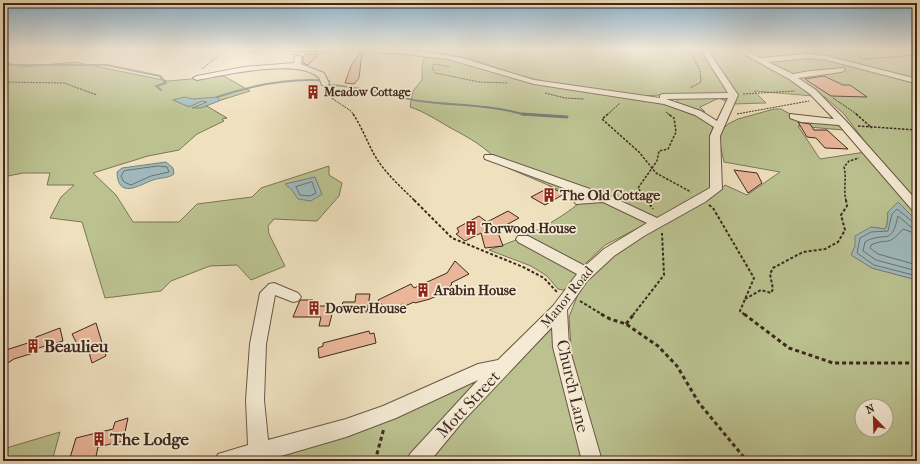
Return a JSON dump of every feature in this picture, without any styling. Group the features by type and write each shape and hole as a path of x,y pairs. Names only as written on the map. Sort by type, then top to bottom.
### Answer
{"street":[{"path":"200,78 236,71"},
{"path":"309,71 321,75 324,80"},
{"path":"496,71 534,82 666,102 722,121"},
{"path":"718,71 722,81 734,95"},
{"path":"780,71 810,90 843,123 868,154 917,208"},
{"path":"792,77 821,71"},
{"path":"860,71 875,76 885,73"},
{"path":"877,71 915,81"},
{"path":"641,98 734,95"},
{"name":"Manor Road","path":"503,366 565,301 593,264 619,244 701,199 716,189 715,136 734,95"},
{"path":"792,116 801,119 843,123"},
{"path":"490,158 606,199 659,222"},
{"path":"580,201 606,199"},
{"path":"523,239 586,273"},
{"path":"258,453 255,400 258,344 268,293 274,288 292,297"},
{"name":"Church Lane","path":"565,301 561,347 592,461"},
{"path":"225,461 346,428 389,412 484,370 503,366"},
{"name":"Mott Street","path":"418,461 457,414 503,366"}],"path":[{"path":"200,78 201,71"},
{"path":"434,71 435,73 479,82 511,83"},
{"path":"688,88 702,82 700,71"},
{"path":"3,82 26,81 64,83 97,95"},
{"path":"734,95 810,90"},
{"path":"327,95 351,111 362,127 375,156 384,169 439,227 452,238 523,267 544,278 565,301 626,324 658,346 676,366 699,403 747,461"},
{"path":"641,98 626,100 616,106 602,119 626,140 656,173 701,199 713,208 754,278 740,311 789,348 833,363 917,363"},
{"path":"722,121 819,99 832,98 858,115 872,128"},
{"path":"626,324 664,275 659,222 638,188 657,161 659,150 668,149 676,132 674,118 661,110"},
{"path":"854,126 917,130"},
{"path":"744,300 761,290 771,293 773,289 770,274 773,268 803,252 825,249 838,242 845,230 840,215 847,206 844,194 843,180 846,175 844,167 848,161 868,154"},
{"path":"375,461 389,412"}],"green space":[{"path":"3,71 117,71 168,81 224,76 250,91 205,105 227,118 222,119 224,121 197,134 179,150 148,156 93,173 116,195 133,222 179,222 197,204 252,197 261,188 329,166 329,175 342,183 339,196 317,221 274,219 268,226 269,234 285,266 251,280 237,265 210,266 171,281 161,291 105,298 82,222 50,218 61,197 74,185 47,185 50,173 23,173 3,177"},
{"path":"422,71 490,71 522,80 625,95 681,108 701,117 713,128 710,135 711,185 704,194 605,245 586,263 570,288 563,290 558,289 547,276 531,266 489,250 538,230 562,216 583,200 501,165 490,153 477,143 430,116 410,107 413,91 422,80"},
{"path":"505,71 917,71 917,221 898,203 888,212 887,225 885,229 871,227 855,246 852,255 872,268 917,280 917,461 601,461 572,360 569,317 580,289 602,257 688,211 716,194 725,185 747,195 780,172 724,162 719,139 721,131 728,124 738,119 774,109 781,109 790,114 833,120 843,130 798,126 820,159 872,151 844,114 825,97 754,91 766,103 732,104 719,98 700,107 705,112 675,104 681,94 641,96 550,83"},
{"path":"555,325 584,461 424,461"},
{"path":"486,375 408,461 246,461"},
{"path":"60,432 52,461 3,461 3,449"}],"water":[{"path":"185,97 193,99 218,97 219,101 201,108 192,108 207,102 202,101 189,107 173,100"},
{"path":"166,162 173,168 174,174 169,177 156,179 130,188 121,186 118,181 117,172 122,168"},
{"path":"315,177 322,194 311,201 298,199 292,190 285,184"},
{"path":"898,202 917,221 917,280 872,268 851,255 855,246 855,236 871,227 885,229 887,225 888,212"}],"building":[{"path":"349,71 360,71 359,78 354,84 345,83"},
{"path":"824,76 843,85 850,85 867,97 831,96 805,79"},
{"path":"798,122 810,124 814,130 827,130 848,149 825,148 816,138 807,137"},
{"path":"734,170 757,173 762,183 748,193"},
{"name":"The Old Cottage","path":"550,187 564,194 545,205 531,197"},
{"path":"508,211 519,218 497,230 503,246 485,248 481,233 465,241 456,234 459,232 457,228 479,216 487,222"},
{"name":"Arabin House","path":"455,261 469,274 451,283 452,284 445,292 430,299 414,302 405,306 403,304 388,311 378,300 411,284 414,288 447,273"},
{"path":"356,294 370,294 367,312 340,312 343,302 355,302"},
{"name":"Dower House","path":"300,300 313,300 312,306 334,306 329,326 319,326 321,317 293,317"},
{"path":"96,323 106,356 92,363 86,342 78,346 72,334"},
{"path":"60,328 63,341 35,349 36,337"},
{"path":"369,331 370,334 374,333 376,343 319,358 318,348 323,346 323,343"},
{"path":"34,341 33,353 14,359 3,366 3,351"},
{"name":"The Lodge","path":"128,418 123,441 98,447 95,461 69,461 76,438 113,429 115,422"}],"waterway":[{"path":"134,71 160,76 166,83 156,86 161,90"},
{"path":"217,97 272,83 315,80 329,81 329,85 363,89 419,101 486,107 512,111 525,115"},
{"path":"522,114 567,117"}],"place":[{"name":"Meadow Cottage","path":"313,92"},
{"name":"The Old Cottage","path":"549,195"},
{"name":"Torwood House","path":"471,228"},
{"name":"Arabin House","path":"423,290"},
{"name":"Dower House","path":"314,308"},
{"name":"Beaulieu","path":"33,346"},
{"name":"The Lodge","path":"99,439"}]}
